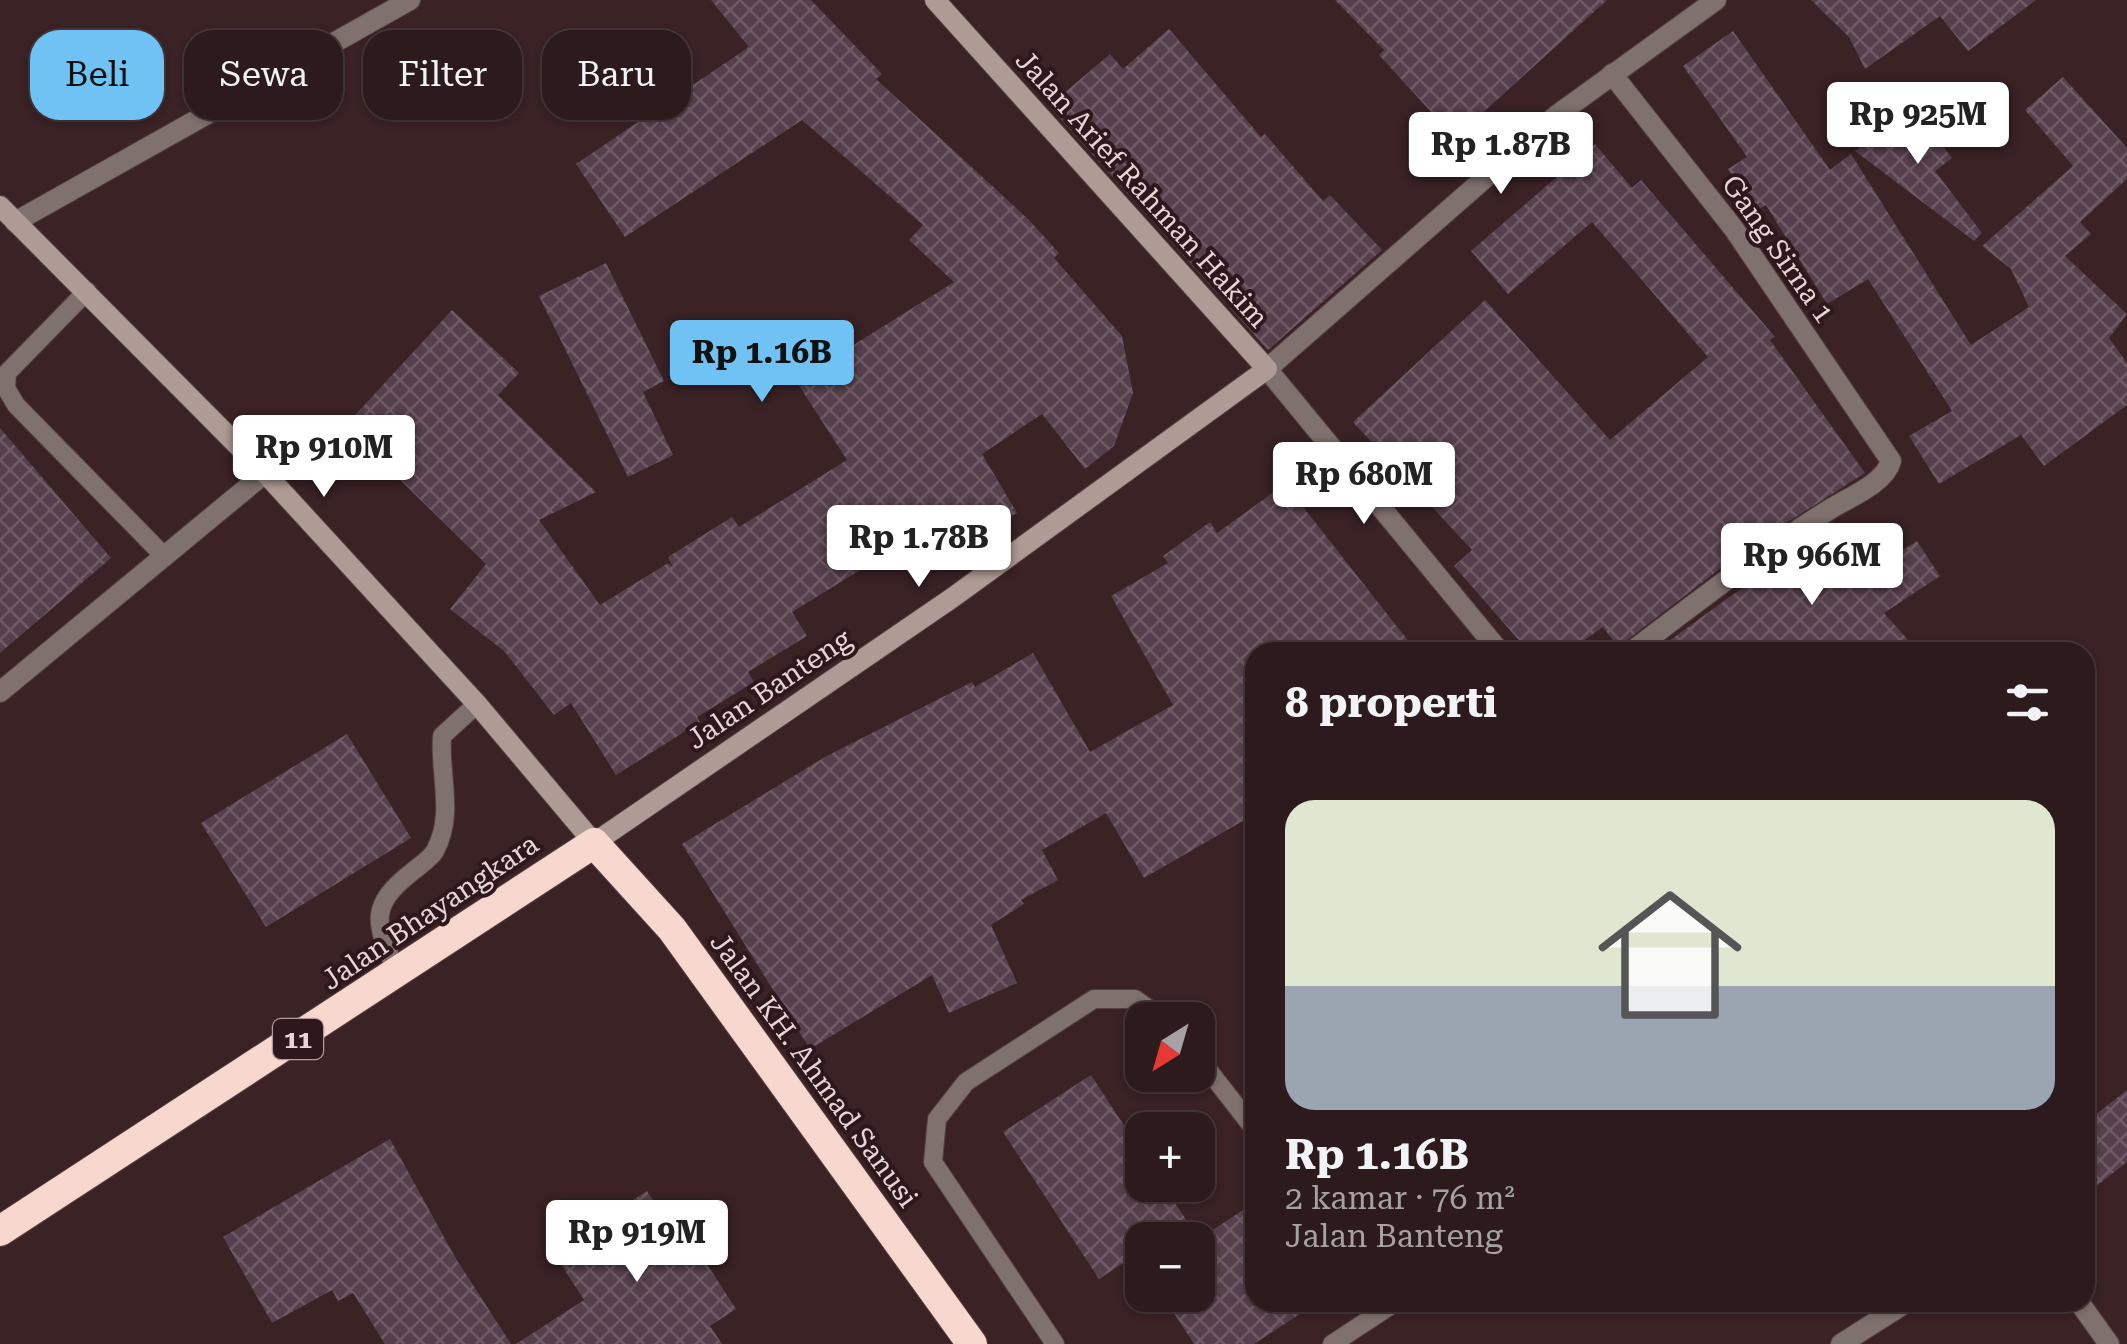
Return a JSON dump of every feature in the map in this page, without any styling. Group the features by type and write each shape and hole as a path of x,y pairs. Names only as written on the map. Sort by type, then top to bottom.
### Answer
{"highway":[{"name":"Jalan Bhayangkara","path":"0,1231 594,843"},
{"name":"Jalan KH. Ahmad Sanusi","path":"594,843 672,929 972,1344"}],"main road":[{"name":"Jalan Arief Rahman Hakim","path":"936,0 1267,369"},
{"path":"8,214 265,473 477,704 594,843"},
{"name":"Jalan Banteng","path":"594,843 952,598 1267,369"}],"street":[{"path":"8,214 410,0"},
{"path":"1492,642 1267,369 1558,115 1716,0"},
{"name":"Gang Sirna 1","path":"1612,74 1734,229 1891,461 1888,470 1866,488 1747,562 1643,642"},
{"path":"0,692 265,473"},
{"path":"1841,1344 1892,1312"},
{"path":"2086,1312 2109,1344"}],"lane":[{"path":"87,291 7,373 6,388 16,405 165,556"},
{"path":"397,973 378,926 378,911 394,886 434,854 448,813 440,761 442,736 477,704"},
{"path":"1055,1344 933,1162 937,1120 966,1082 1094,999 1139,1002"},
{"path":"1215,1078 1245,1117"},
{"path":"1332,1344 1381,1312"}],"building":[{"path":"711,0 811,0 882,74 876,79 1028,219 1059,253 1054,258 1122,336 1133,393 1114,446 1085,469 1042,414 982,454 1017,513 956,549 940,521 792,612 807,636 748,672 754,682 697,717 700,722 616,775 571,703 554,715 504,651 450,609 486,564 345,426 452,310 519,373 498,395 596,492 539,520 600,605 668,563 673,567 668,557 732,517 739,527 847,460 796,381 954,282 909,240 923,225 802,120 625,237 576,164 641,120 691,120 691,86 749,47"},
{"path":"1335,0 1607,0 1455,138 1379,55 1384,50"},
{"path":"1811,0 2036,0 1968,51 1940,16 1865,69 1849,37"},
{"path":"1169,29 1261,137 1265,134 1323,201 1330,195 1382,250 1268,350 1049,106 1110,54 1123,69"},
{"path":"1733,31 1830,170 1851,154 1971,345 2029,307 2011,269 1982,246 2073,166 2025,110 2063,77 2127,148 2127,179 2080,222 2091,234 2065,256 2127,314 2109,338 2127,363 2127,405 2044,466 2021,435 1939,484 1909,436 1952,411 1868,279 1827,304 1766,205 1756,211 1728,169 1747,157 1683,66"},
{"path":"1914,108 1952,158 1935,171 1982,233 1974,241 1855,151"},
{"path":"1595,144 1632,188 1641,180 1775,337 1770,340 1865,473 1747,548 1625,642 1614,642 1603,627 1581,642 1520,642 1454,566 1472,550 1353,422 1485,300 1610,440 1708,357 1592,222 1508,294 1471,251"},
{"path":"606,263 664,381 643,392 673,455 628,477 539,296"},
{"path":"0,428 111,558 0,653"},
{"path":"1285,484 1409,642 1245,642 1245,820 1144,878 1106,813 1042,850 1058,880 1021,900 1024,904 991,925 1017,983 949,1013 932,975 810,1049 682,844 825,757 972,682 975,687 1033,653 1090,752 1173,705 1111,596 1168,563 1163,556 1210,522 1217,533"},
{"path":"1811,538 1845,587 1917,541 1940,576 1884,613 1910,642 1667,642"},
{"path":"347,734 411,838 266,927 201,823"},
{"path":"1091,1075 1125,1127 1125,1202 1174,1202 1188,1222 1125,1222 1125,1262 1099,1279 1003,1132"},
{"path":"2127,1090 2127,1162 2095,1187 2095,1115"},
{"path":"390,1139 455,1257 511,1344 385,1344 353,1293 338,1301 332,1290 272,1323 223,1237"},
{"path":"647,1191 682,1243 690,1238 736,1309 710,1326 722,1344 516,1344 584,1300 553,1252"},
{"path":"1245,1209 1245,1312 1303,1312 1254,1344 1194,1344 1173,1312 1215,1312 1215,1228"}]}
